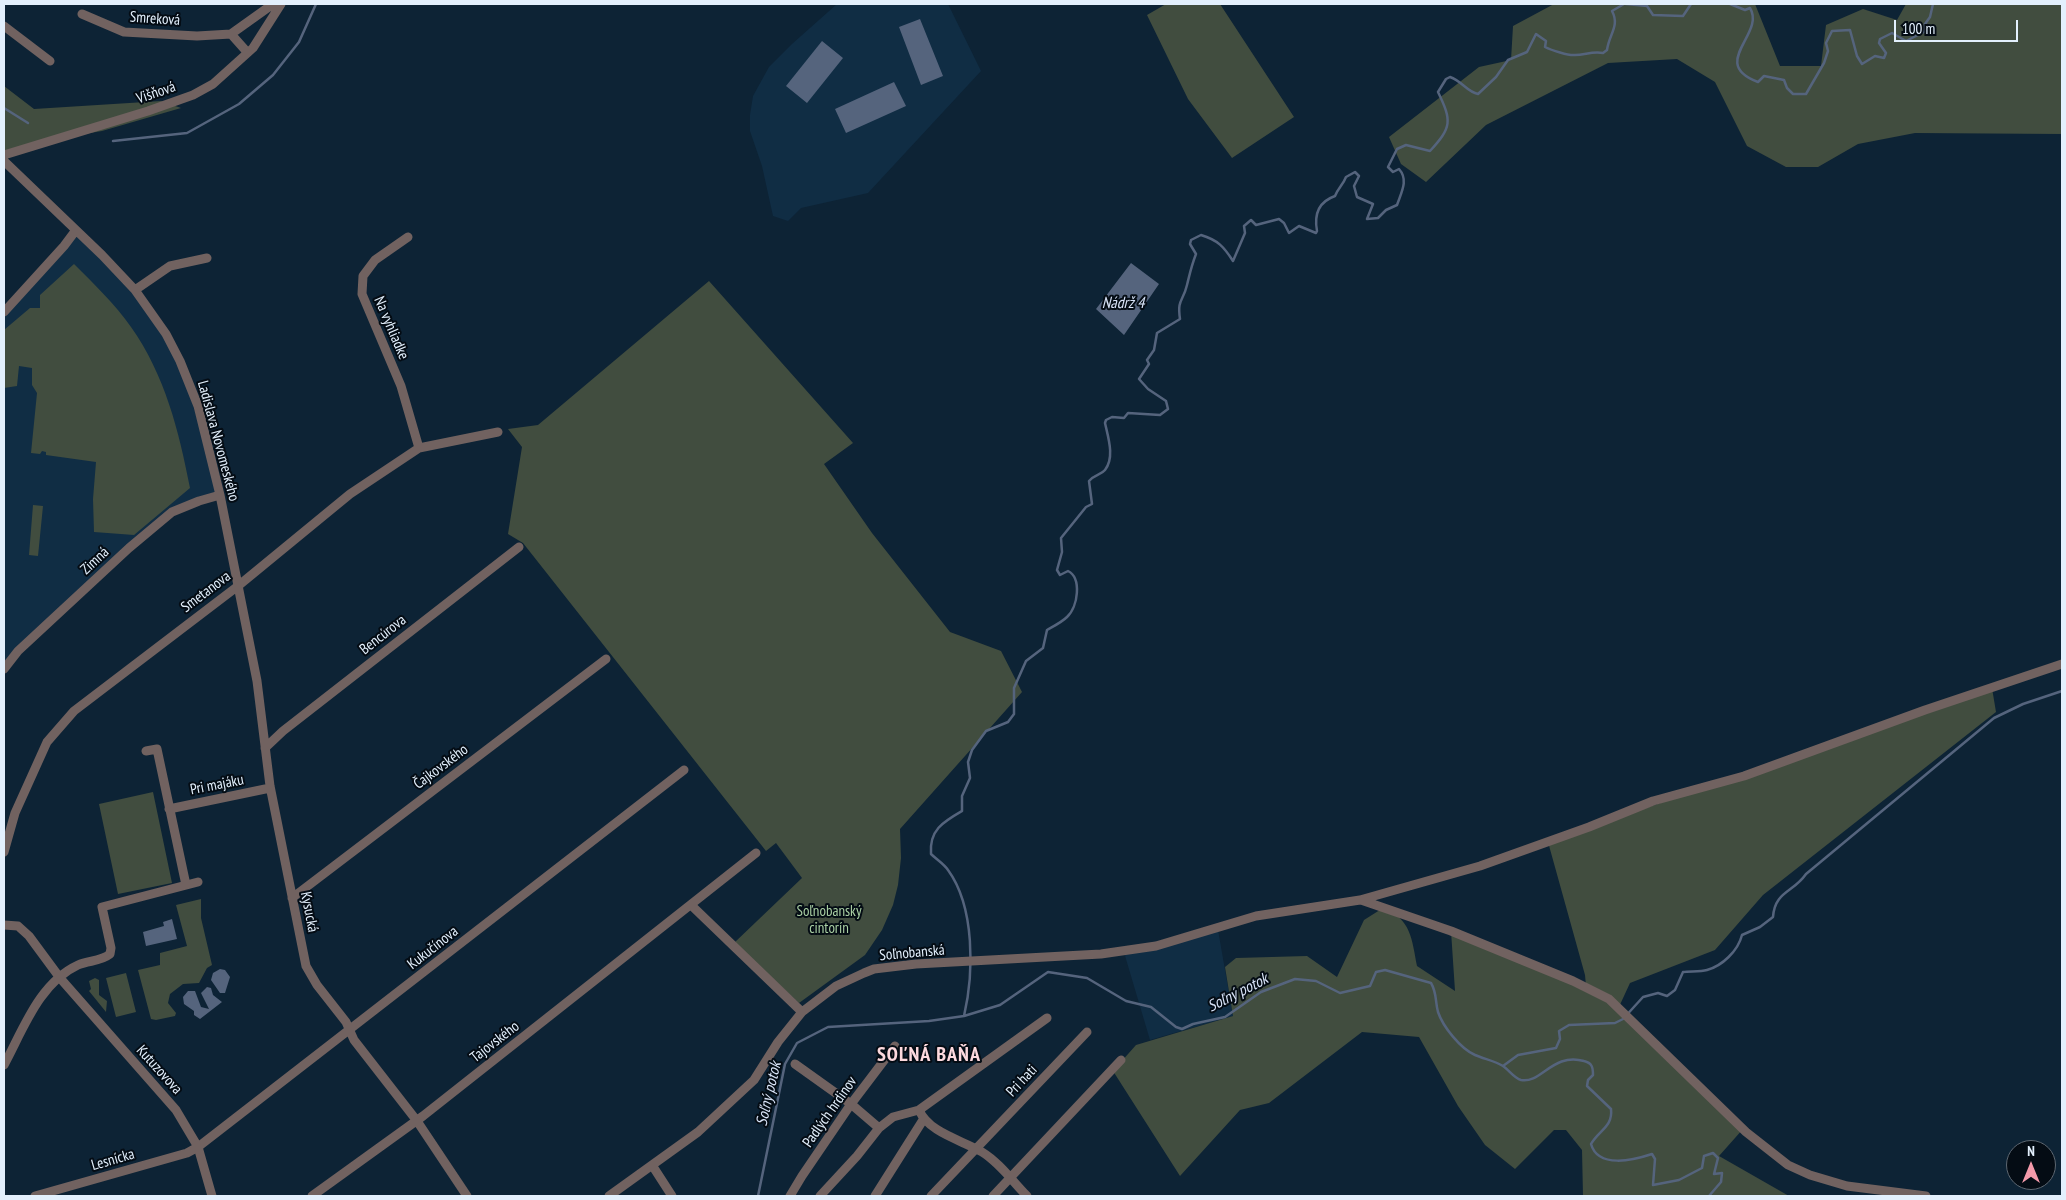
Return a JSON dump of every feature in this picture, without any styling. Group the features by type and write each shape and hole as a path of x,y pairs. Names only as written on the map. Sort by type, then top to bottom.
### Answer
{"street":[{"path":"247,52 230,34 273,4"},
{"name":"Višňová","path":"4,154 148,111 193,95 213,84 247,52 254,48 281,4"},
{"name":"Smreková","path":"82,14 124,32 197,36 230,34"},
{"path":"4,26 50,61"},
{"name":"Ladislava Novomeského","path":"4,161 76,230 134,290 166,334 180,360 198,406 220,496 238,586"},
{"path":"4,312 76,230"},
{"name":"Na vyhliadke","path":"408,237 375,260 363,276 362,294 400,386 419,448"},
{"path":"134,290 170,266 207,258"},
{"name":"Smetanova","path":"4,852 15,814 47,742 57,728 74,712 238,586 350,494 419,448 498,432"},
{"name":"Zimná","path":"4,669 18,651 129,548 172,512 199,501 220,496"},
{"name":"Bencúrova","path":"265,748 282,731 519,547"},
{"name":"Kysucká","path":"238,586 259,693 270,788 304,958 309,972 346,1022 354,1040 417,1121 467,1196"},
{"name":"Čajkovského","path":"292,898 606,658"},
{"name":"Soľnobanská","path":"609,1196 698,1132 754,1080 778,1042 802,1012 836,986 874,969 916,964 966,963 1101,954 1156,946 1247,918 1360,900 1480,866 1589,827 1653,800 1744,776 1908,716 2062,664"},
{"path":"146,751 157,749 186,885"},
{"name":"Kukučínova","path":"198,1147 684,770"},
{"name":"Pri majáku","path":"169,809 270,788"},
{"name":"Tajovského","path":"312,1196 417,1121 756,853"},
{"path":"4,1065 45,990 78,964 104,959 110,954 111,948 102,907 198,882"},
{"path":"1360,900 1444,928 1573,980 1608,999 1633,1021 1724,1111 1762,1146 1783,1162 1810,1175 1847,1186 1926,1196"},
{"path":"691,905 802,1012"},
{"name":"Kutuzovova","path":"4,925 18,926 30,936 60,978 176,1110 198,1147 212,1196"},
{"path":"820,1196 857,1156 879,1128 893,1117 919,1110 1047,1018"},
{"name":"Pri hati","path":"931,1196 1087,1032"},
{"name":"Padlých hrdinov","path":"794,1195 802,1176 851,1104 896,1046"},
{"path":"993,1196 1121,1060"},
{"path":"795,1064 851,1104 879,1128"},
{"path":"919,1110 923,1120 982,1152 1028,1196"},
{"path":"875,1196 923,1120"},
{"name":"Lesnícka","path":"35,1196 187,1153 198,1147"},
{"path":"652,1165 672,1196"}],"shaded area":[{"path":"837,4 948,4 981,71 868,193 801,208 788,221 773,216 762,166 750,131 753,96 769,67"},
{"path":"77,230 122,276 180,361 219,493 171,514 4,668 4,312"},
{"path":"1217,924 1233,1016 1150,1040 1123,949 1149,945"}],"green space":[{"path":"1166,4 1220,4 1294,117 1232,158 1188,99 1147,15"},
{"path":"1554,4 1755,4 1780,66 1821,66 1826,25 1863,9 1897,20 1906,4 2062,4 2062,134 1915,133 1858,144 1818,167 1786,167 1747,146 1715,82 1677,59 1608,63 1486,125 1426,182 1401,164 1389,137 1479,67 1511,60 1513,26"},
{"path":"4,86 34,109 161,101 181,108 102,131 37,142 4,158"},
{"path":"74,264 118,310 143,345 162,384 186,467 190,488 134,535 94,532 93,499 96,462 46,455 46,452 42,451 40,454 31,453 37,393 32,385 32,368 19,366 17,386 4,388 4,330 30,308 40,308 40,295"},
{"name":"Soľnobanský cintorín","path":"709,281 853,443 824,464 872,533 950,632 1001,651 1022,692 900,829 901,858 898,885 893,905 882,930 865,955 799,1003 734,943 802,878 776,843 766,851 523,543 508,534 522,447 508,429 538,425"},
{"path":"33,505 43,506 38,556 29,555"},
{"path":"1992,688 1996,712 1763,895 1715,950 1630,983 1618,1009 1743,1129 1719,1156 1789,1196 1583,1196 1582,1150 1566,1130 1554,1130 1515,1169 1485,1145 1458,1106 1419,1037 1362,1032 1269,1103 1240,1110 1180,1176 1113,1071 1136,1045 1233,1016 1225,967 1236,958 1307,956 1337,977 1364,920 1383,908 1392,912 1405,924 1409,931 1417,966 1455,991 1451,931 1586,986 1585,975 1548,842"},
{"path":"153,792 172,883 118,894 99,804"},
{"path":"201,899 201,918 212,965 207,968 199,983 183,984 170,994 168,1003 176,1013 175,1016 156,1020 151,1019 138,970 160,965 160,953 187,946 176,905"},
{"path":"126,973 136,1012 116,1017 106,978"},
{"path":"95,978 99,980 99,995 107,1001 106,1012 89,991 91,989 89,981"}],"water":[{"path":"920,19 943,76 921,85 899,27"},
{"path":"822,41 843,58 807,103 786,86"},
{"path":"894,82 906,106 846,133 835,109"},
{"name":"Nádrž 4","path":"1131,263 1159,284 1124,335 1096,309"},
{"path":"172,919 177,939 146,946 143,932 164,926 163,922"},
{"path":"220,969 225,970 230,977 225,993 220,993 211,980 213,973"},
{"path":"207,987 211,988 213,995 222,1002 200,1019 194,1015 194,1011 184,1004 183,997 188,991 195,991 201,1007 209,1009 201,993"}],"waterway":[{"path":"113,141 187,133 239,104 273,75 299,42 316,4"},
{"path":"964,1016 970,980 968,921 957,885 946,868 931,854 932,839 943,823 962,811 962,796 970,778 968,762 972,750 986,731 1008,722 1014,714 1014,688 1026,661 1043,648 1047,630 1065,619 1074,607 1077,593 1075,580 1068,571 1060,575 1057,570 1062,552 1061,538 1086,507 1092,504 1089,481 1103,472 1108,465 1110,453 1106,420 1112,417 1124,418 1128,413 1160,415 1168,409 1166,401 1148,389 1139,379 1149,364 1147,360 1154,350 1157,333 1180,319 1180,304 1196,254 1190,244 1191,240 1201,235 1212,239 1223,248 1233,261 1245,233 1244,226 1251,220 1256,225 1279,219 1284,223 1289,233 1299,226 1316,233 1317,214 1321,205 1335,196 1346,177 1355,172 1359,176 1354,186 1357,197 1373,204 1367,219 1378,218 1386,210 1397,205 1402,191 1404,182 1402,173 1399,169 1393,172 1388,167 1397,149 1406,145 1430,151 1446,129 1446,110 1438,92 1446,79 1450,77 1478,94 1496,77 1508,60 1527,52 1536,34 1546,41 1545,47 1560,52 1572,55 1595,52 1603,53 1607,50 1614,26 1615,21 1612,11 1624,4"},
{"path":"1626,4 1647,6 1653,15 1683,16 1691,4"},
{"path":"1730,4 1745,10 1750,8 1753,18 1751,28 1738,57 1738,66 1744,74 1758,82 1764,76 1784,80 1787,88 1793,94 1806,94 1824,63 1828,51 1826,43 1832,31 1850,30 1857,56 1862,64 1875,56 1884,58 1886,53 1879,43 1880,39 1892,33 1906,41 1924,32 1933,4"},
{"path":"4,108 28,123"},
{"path":"1503,1066 1518,1055 1556,1048 1560,1039 1559,1031 1569,1025 1615,1023 1623,1019 1643,997 1658,993 1667,996 1675,990 1683,972 1704,971 1724,961 1737,947 1742,935 1760,927 1773,917 1777,902 1806,874 1994,718 2023,704 2062,691"},
{"name":"Soľný potok","path":"758,1196 785,1064 797,1043 828,1027 929,1021 964,1016 1000,1005 1048,972 1087,978 1126,1001 1151,1007 1176,1027 1182,1029 1193,1024 1225,1017 1261,992 1295,979 1316,981 1340,993 1370,986 1376,972 1385,970 1431,983 1438,1012 1453,1037 1470,1052 1500,1064 1518,1079 1528,1080 1564,1061 1573,1059 1589,1063 1593,1075 1588,1080 1587,1086 1611,1109 1608,1124 1591,1144 1595,1152 1601,1157 1617,1161 1652,1154 1655,1159 1653,1185 1679,1180 1702,1168 1704,1156 1713,1153 1718,1158 1714,1174 1722,1173 1721,1182 1709,1196"}],"district":[{"name":"SOĽNÁ BAŇA","path":"929,1055"}]}
